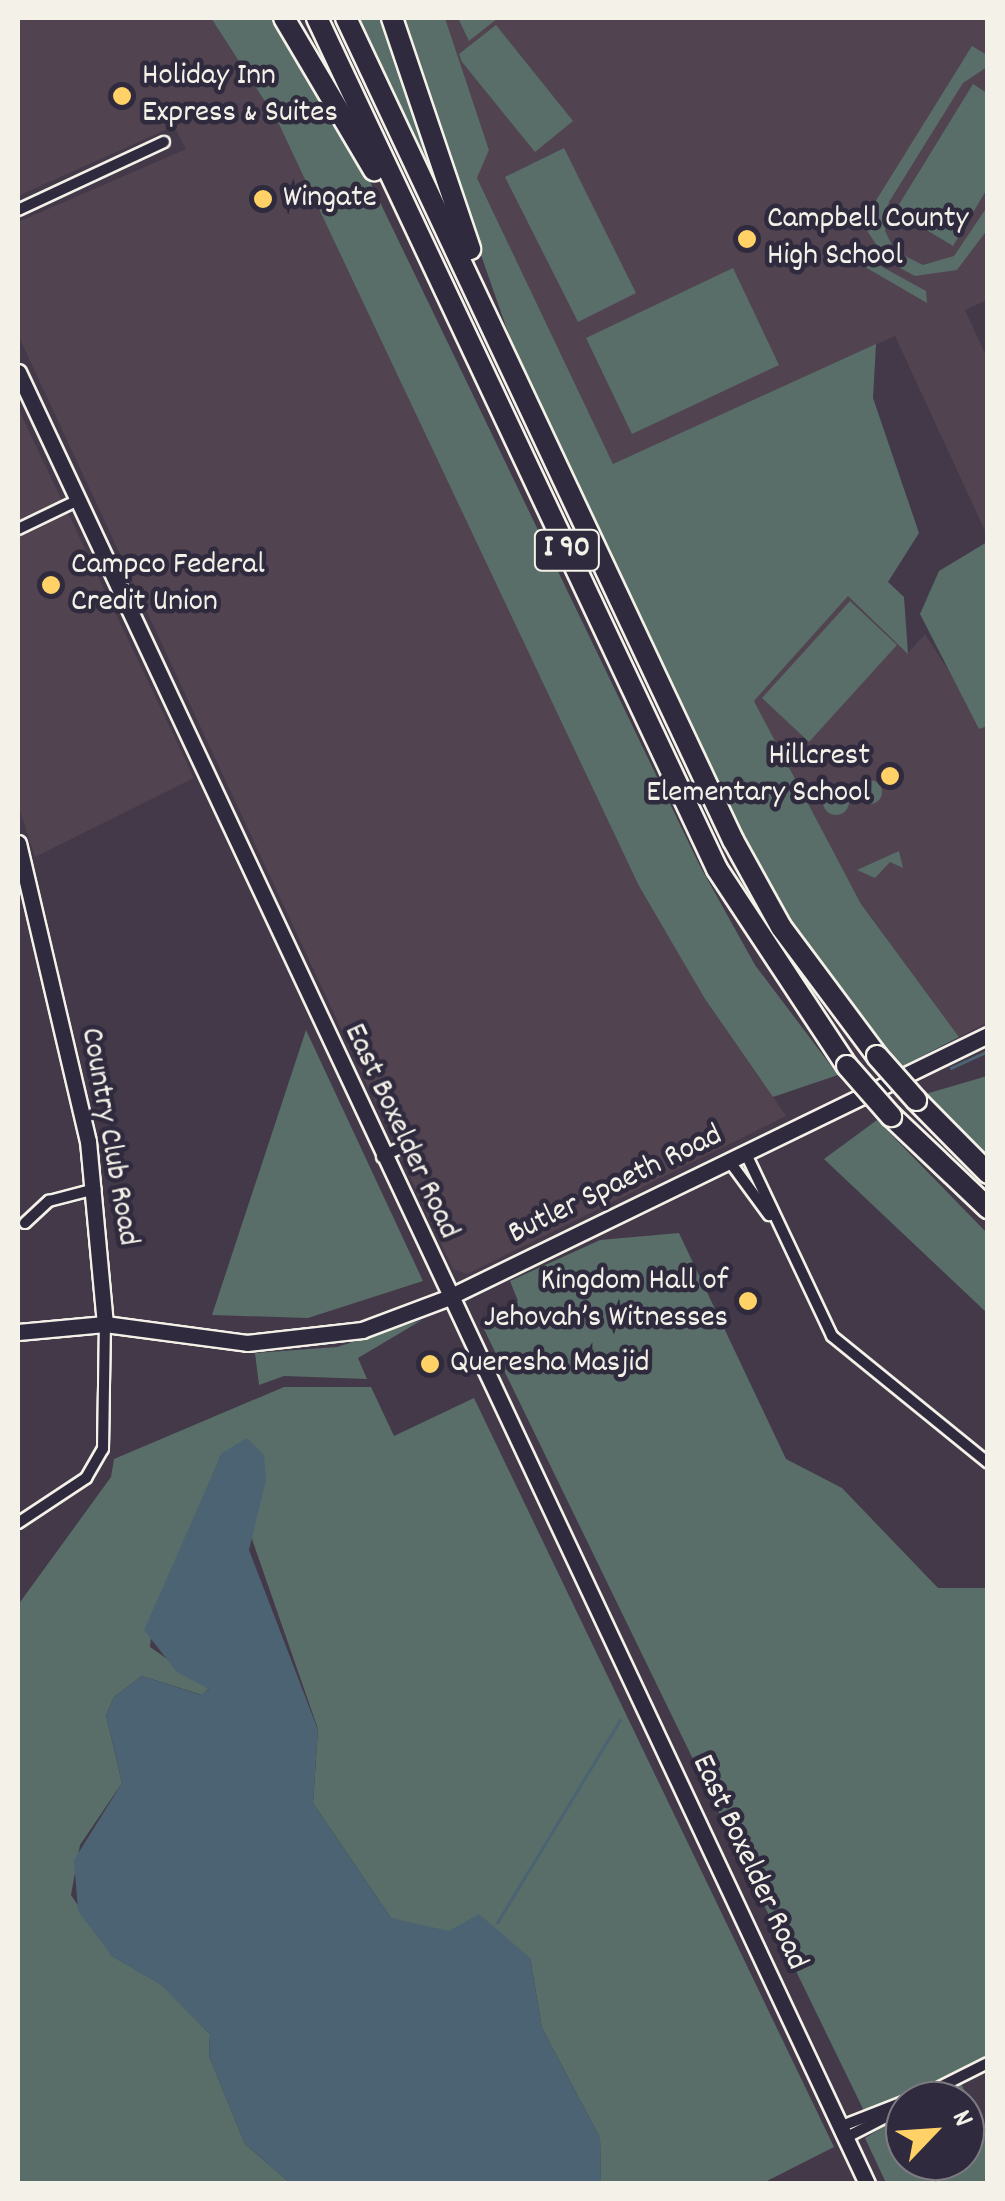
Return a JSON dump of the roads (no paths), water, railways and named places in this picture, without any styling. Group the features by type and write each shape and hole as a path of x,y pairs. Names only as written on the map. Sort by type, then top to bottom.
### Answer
{"highway":[{"name":"I 90","path":"284,18 329,83 544,502"},
{"name":"I 90","path":"317,18 717,869 846,1066 988,1208"},
{"name":"I 90","path":"346,18 733,840 782,927 877,1056 988,1173"},
{"name":"I 90","path":"392,18 420,118 537,419"}],"main road":[{"name":"East Boxelder Road","path":"18,372 448,1298 867,2184"},
{"name":"Country Club Road","path":"18,843 96,1189 104,1324"},
{"name":"Butler Spaeth Road","path":"18,1332 104,1324 290,1342 362,1330 448,1298 988,1036"}],"street":[{"path":"18,210 164,142"},
{"path":"18,529 78,500"},
{"path":"382,1157 402,1147"},
{"path":"738,1158 832,1336 988,1463"},
{"path":"738,1158 770,1216"},
{"path":"26,1224 49,1201 96,1189"},
{"name":"Country Club Road","path":"18,1523 86,1478 103,1449 104,1324"},
{"path":"951,2081 988,2063"},
{"path":"845,2132 885,2113"},
{"path":"845,2132 885,2115"}],"water":[{"path":"247,1438 264,1455 266,1480 249,1550 318,1730 313,1803 391,1918 449,1931 479,1914 530,1958 542,2028 600,2138 601,2183 290,2183 245,2144 209,2056 210,2034 161,1985 112,1956 78,1911 74,1860 122,1783 106,1715 114,1697 142,1676 201,1695 209,1689 177,1672 144,1630 222,1453"}],"waterway":[{"path":"951,1068 988,1051"},
{"path":"497,1923 620,1720"}],"place":[{"name":"Holiday Inn Express & Suites","path":"122,96"},
{"name":"Wingate","path":"263,199"},
{"name":"Campbell County High School","path":"747,239"},
{"name":"Campco Federal Credit Union","path":"51,585"},
{"name":"Hillcrest Elementary School","path":"890,776"},
{"name":"Kingdom Hall of Jehovah’s Witnesses","path":"748,1301"},
{"name":"Queresha Masjid","path":"430,1364"}]}
